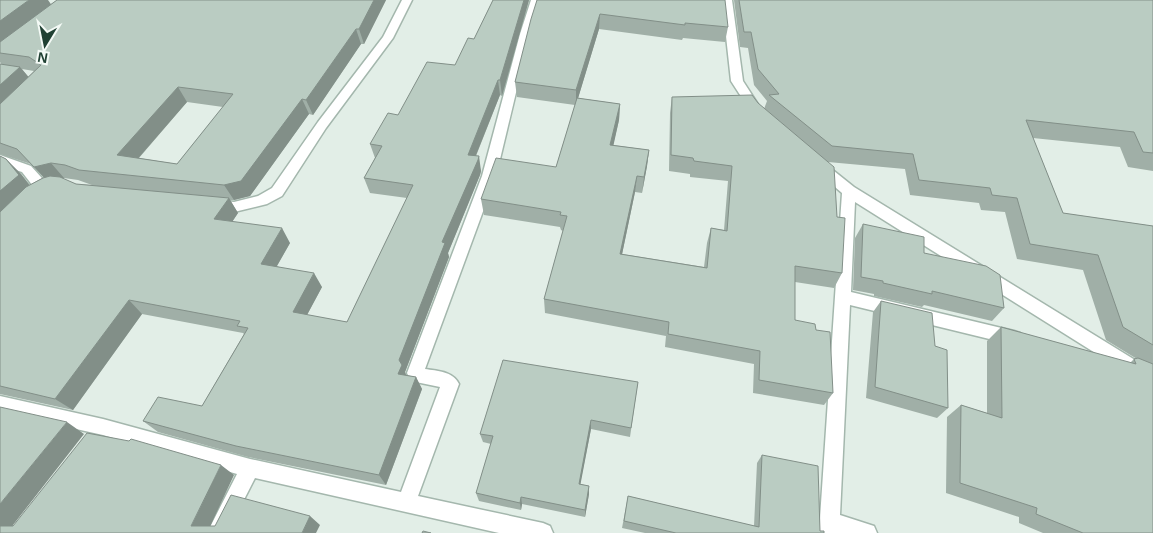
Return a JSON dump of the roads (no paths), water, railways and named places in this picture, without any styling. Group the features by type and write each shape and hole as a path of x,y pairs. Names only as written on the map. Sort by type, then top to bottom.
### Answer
{"street":[{"path":"198,204 234,207 262,200 277,192 322,125 388,38 407,0"},
{"path":"406,504 450,384 444,380 417,376 415,373 489,176 525,34 536,0"},
{"path":"727,0 736,80 758,115 766,122"},
{"path":"811,159 849,191 1130,366"},
{"path":"0,160 20,164 31,170 51,188 34,200"},
{"path":"849,191 829,527 867,533"},
{"path":"843,297 1025,341"},
{"path":"1082,355 1130,366 1153,374"},
{"path":"0,404 103,427 250,468 542,533"},
{"path":"91,442 103,427"},
{"path":"217,533 250,468"}]}
